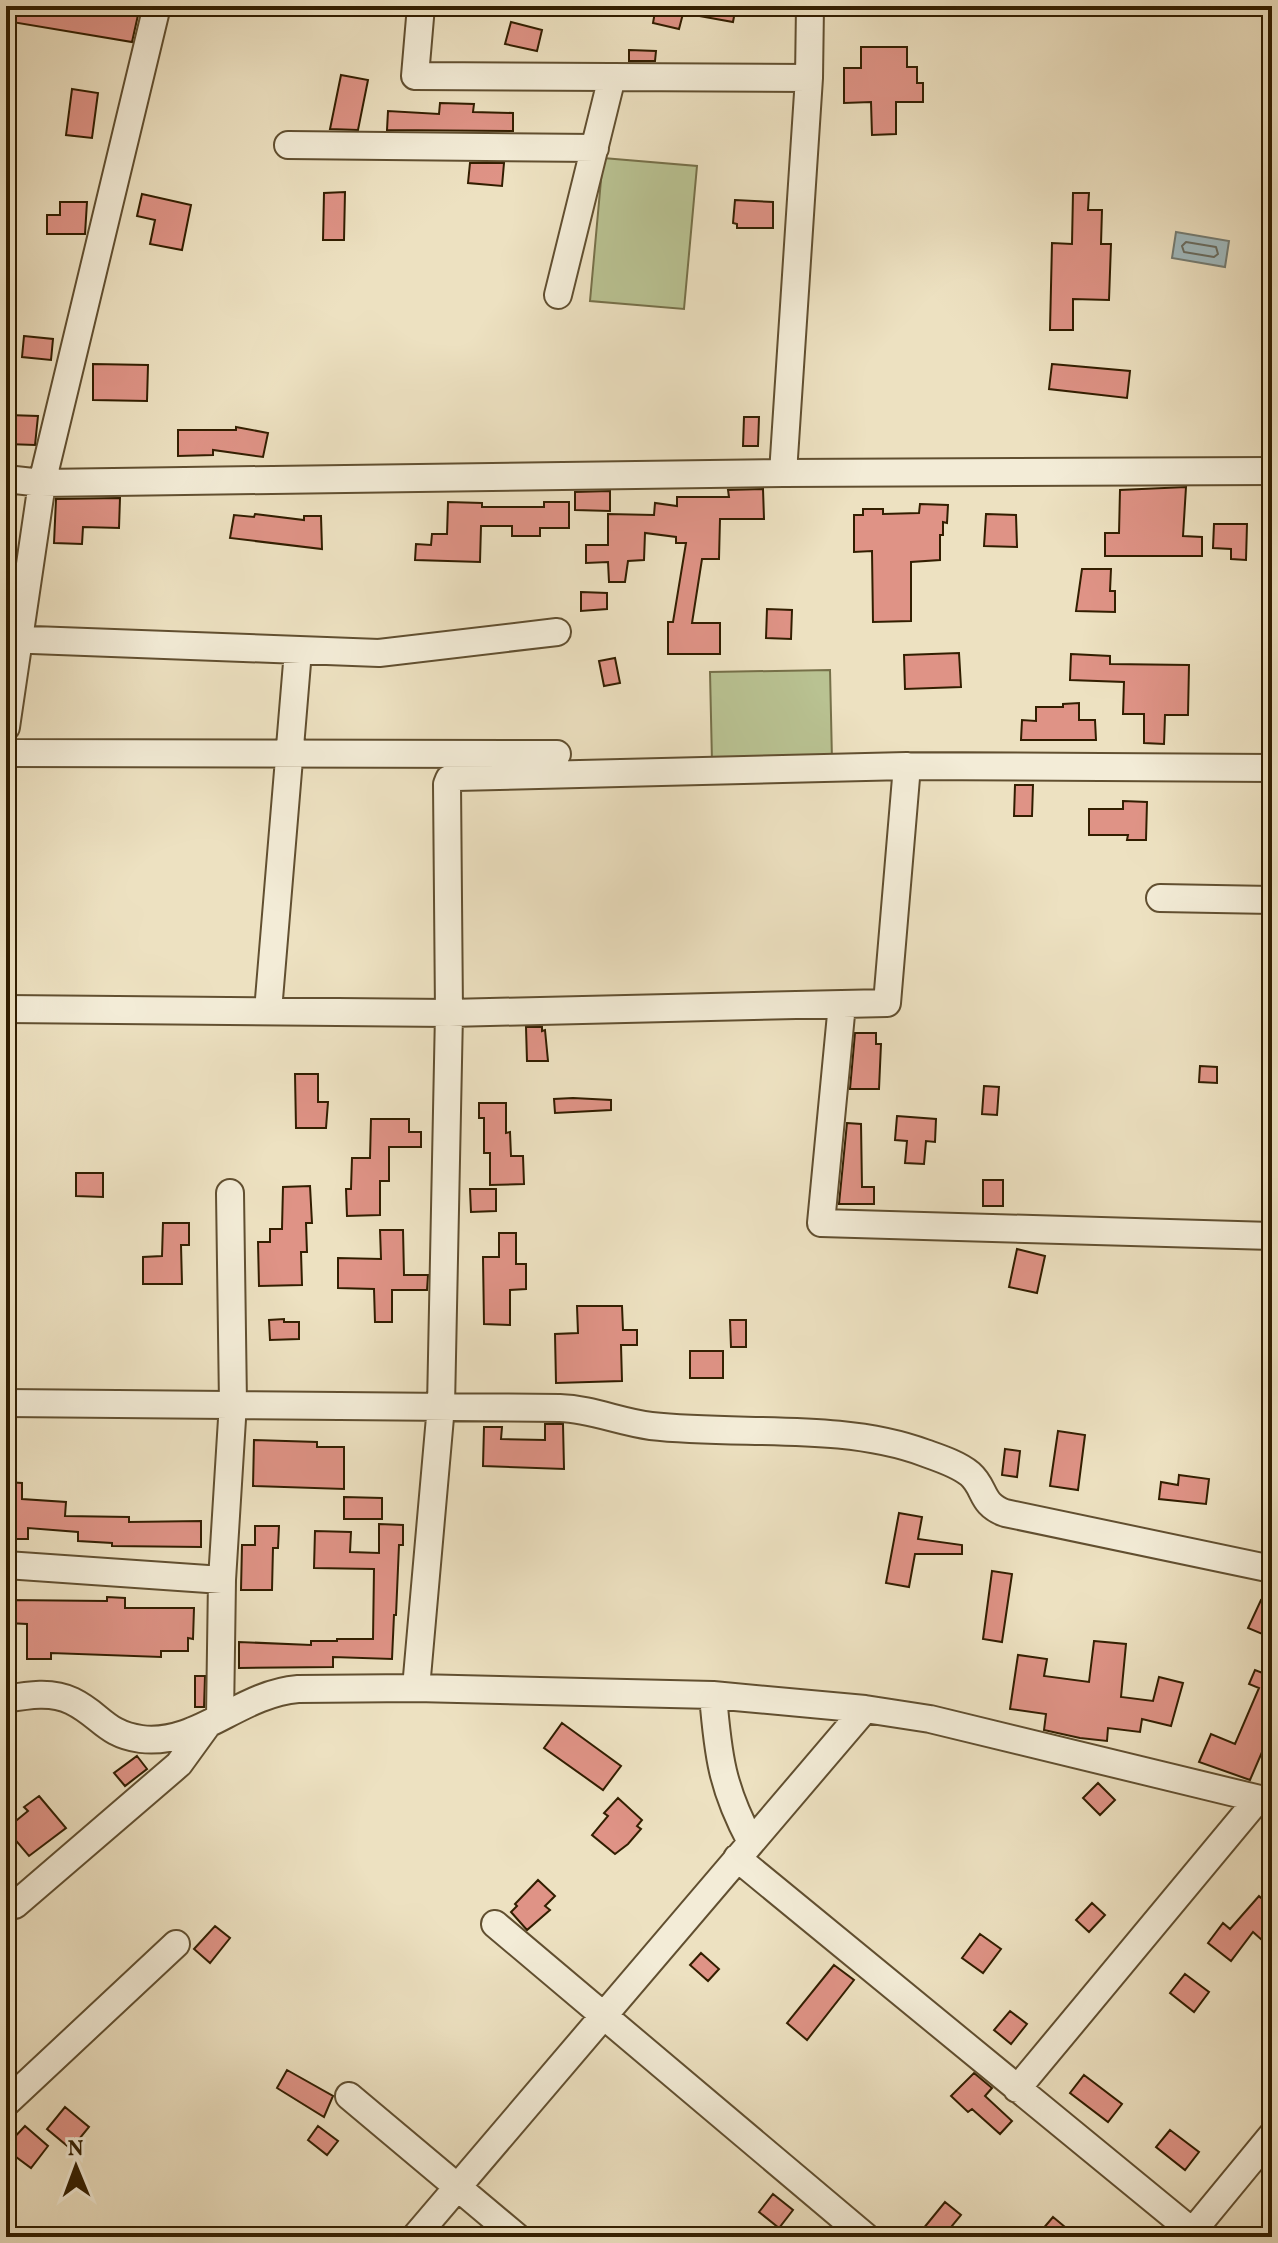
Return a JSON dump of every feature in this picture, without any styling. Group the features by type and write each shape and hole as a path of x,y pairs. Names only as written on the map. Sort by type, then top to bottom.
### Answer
{"street":[{"path":"6,727 12,639 42,483 157,6"},
{"path":"421,6 415,76 809,78"},
{"path":"783,473 809,78 810,6"},
{"path":"558,295 612,77"},
{"path":"288,145 595,148"},
{"path":"6,479 42,483 783,473 1272,471"},
{"path":"12,639 379,653 557,632"},
{"path":"268,1011 298,651"},
{"path":"6,753 557,754"},
{"path":"6,1009 449,1013 887,1003 907,766"},
{"path":"416,1688 441,1406 449,1013 449,779 907,766 1272,768"},
{"path":"1160,898 1272,900"},
{"path":"842,1004 821,1223 1272,1236"},
{"path":"6,1905 15,1905 179,1764 214,1720 233,1403 230,1193"},
{"path":"6,1403 570,1408 649,1426 879,1439 924,1452 971,1474 987,1502 1005,1513 1272,1569"},
{"path":"6,1565 222,1580"},
{"path":"6,1699 57,1695 74,1701 119,1735 161,1739 184,1734 251,1700 283,1691 416,1688 713,1695 865,1709 930,1719 1267,1797 1017,2089"},
{"path":"713,1695 724,1781 744,1850 1017,2089 1193,2235 1272,2135"},
{"path":"415,2237 865,1709"},
{"path":"495,1924 866,2237"},
{"path":"6,2103 176,1944"},
{"path":"349,2096 517,2237"}],"green space":[{"path":"603,158 697,166 684,309 590,301"},
{"path":"830,670 832,760 712,762 710,672"}],"water":[{"path":"1176,232 1229,241 1225,267 1172,258"}],"building":[{"path":"6,6 140,6 132,42 6,21"},
{"path":"656,6 685,6 679,29 653,23"},
{"path":"689,6 736,6 733,22 688,14"},
{"path":"511,22 542,30 537,51 505,44"},
{"path":"861,47 907,47 907,67 917,67 917,83 923,83 923,102 896,102 896,134 872,135 871,102 844,103 844,68 861,68"},
{"path":"629,50 656,51 655,61 629,61"},
{"path":"341,75 368,80 358,130 330,129"},
{"path":"72,89 98,93 92,138 66,135"},
{"path":"440,103 474,104 473,112 513,113 513,131 387,130 388,111 439,114"},
{"path":"470,163 504,163 502,186 468,183"},
{"path":"345,192 344,240 323,240 324,193"},
{"path":"1073,193 1089,193 1088,210 1102,210 1101,244 1111,244 1109,300 1073,299 1073,330 1050,330 1052,243 1072,244"},
{"path":"142,194 191,205 182,250 150,244 155,220 137,216"},
{"path":"735,200 773,202 773,228 737,228 737,224 733,223"},
{"path":"60,202 87,202 85,234 47,234 47,215 60,215"},
{"path":"24,336 53,339 51,360 22,357"},
{"path":"93,364 148,365 147,401 93,400"},
{"path":"1052,364 1130,371 1127,398 1049,389"},
{"path":"8,415 38,416 35,445 7,444"},
{"path":"744,417 759,417 758,446 743,446"},
{"path":"236,427 268,433 263,457 213,450 213,455 178,456 178,430 236,430"},
{"path":"1186,487 1183,536 1202,537 1202,556 1105,556 1105,533 1119,533 1120,490"},
{"path":"763,489 764,519 720,519 719,559 702,559 692,623 720,623 720,654 668,654 668,622 673,622 686,543 676,543 676,537 645,533 644,560 628,561 625,582 609,582 608,562 586,563 586,545 608,545 608,514 654,515 655,503 677,506 677,497 729,497 728,490"},
{"path":"610,491 610,511 575,510 575,492"},
{"path":"120,498 119,528 83,527 82,544 54,543 56,499"},
{"path":"448,502 482,503 482,507 544,507 544,502 569,502 569,528 540,528 540,536 512,536 512,526 481,526 480,562 415,560 416,544 431,545 432,534 447,534"},
{"path":"920,504 948,505 947,523 943,522 943,535 940,535 940,560 911,562 911,621 873,622 872,551 854,552 854,515 863,515 863,509 883,509 883,514 919,513"},
{"path":"255,514 304,520 304,516 321,516 322,549 230,538 234,515 254,517"},
{"path":"986,514 1016,515 1017,547 984,546"},
{"path":"1214,524 1247,524 1246,560 1231,559 1231,549 1213,548"},
{"path":"1082,569 1111,569 1110,591 1115,591 1115,612 1076,611"},
{"path":"581,592 607,593 607,609 581,611"},
{"path":"767,609 792,610 791,639 766,638"},
{"path":"959,653 961,687 905,689 904,655"},
{"path":"1071,654 1110,656 1110,664 1189,665 1188,715 1165,715 1164,744 1144,743 1144,714 1123,714 1124,682 1070,680"},
{"path":"615,658 620,683 604,686 599,661"},
{"path":"1079,703 1079,720 1095,720 1096,740 1021,740 1022,720 1036,721 1036,707 1063,707 1063,704"},
{"path":"1015,785 1033,785 1032,816 1014,816"},
{"path":"1123,801 1147,802 1146,840 1127,840 1128,835 1089,835 1089,809 1123,809"},
{"path":"526,1027 542,1027 542,1031 545,1030 548,1061 527,1061"},
{"path":"855,1033 876,1033 876,1044 881,1044 879,1089 850,1089"},
{"path":"1200,1066 1217,1067 1217,1083 1199,1082"},
{"path":"295,1074 318,1074 318,1102 328,1102 326,1128 296,1128"},
{"path":"984,1086 999,1087 997,1115 982,1114"},
{"path":"554,1099 611,1100 611,1110 555,1113"},
{"path":"479,1103 506,1103 506,1133 510,1132 511,1156 523,1156 524,1184 490,1185 490,1153 484,1153 484,1118 479,1118"},
{"path":"897,1116 936,1119 935,1142 926,1141 924,1164 905,1163 907,1141 895,1140"},
{"path":"371,1119 409,1119 409,1132 421,1132 421,1147 389,1147 389,1181 380,1181 380,1215 347,1216 346,1189 351,1189 352,1158 370,1158"},
{"path":"847,1123 861,1124 862,1187 874,1187 874,1204 839,1204"},
{"path":"76,1173 103,1173 103,1197 76,1196"},
{"path":"983,1180 1003,1180 1003,1206 983,1206"},
{"path":"310,1186 312,1223 306,1223 307,1252 301,1252 302,1285 259,1286 258,1242 270,1242 270,1229 282,1229 283,1187"},
{"path":"470,1189 496,1189 496,1211 471,1212"},
{"path":"163,1223 189,1223 189,1245 181,1245 182,1284 143,1284 143,1257 162,1256"},
{"path":"380,1230 403,1230 404,1275 428,1275 427,1290 392,1290 392,1322 375,1322 374,1289 338,1288 338,1258 381,1259"},
{"path":"499,1233 516,1233 516,1264 526,1264 526,1289 510,1290 510,1325 484,1324 483,1257 499,1257"},
{"path":"1017,1249 1045,1256 1037,1293 1009,1287"},
{"path":"577,1306 622,1306 623,1330 637,1330 637,1345 621,1345 622,1381 556,1383 555,1334 578,1333"},
{"path":"284,1319 284,1322 299,1322 299,1339 270,1340 269,1320"},
{"path":"730,1320 746,1320 746,1347 731,1347"},
{"path":"690,1351 723,1351 723,1378 690,1378"},
{"path":"545,1424 563,1424 564,1469 483,1466 484,1427 502,1427 501,1439 545,1440"},
{"path":"1058,1431 1085,1435 1078,1490 1050,1486"},
{"path":"254,1440 317,1442 317,1447 344,1447 344,1489 253,1486"},
{"path":"1005,1449 1020,1451 1017,1477 1002,1475"},
{"path":"1179,1475 1209,1479 1206,1504 1159,1499 1161,1482 1178,1485"},
{"path":"6,1482 22,1483 22,1499 66,1502 65,1516 129,1517 129,1522 201,1521 201,1547 112,1546 112,1543 78,1541 78,1532 28,1528 28,1539 9,1539 10,1512 6,1512"},
{"path":"344,1497 382,1498 382,1519 344,1519"},
{"path":"899,1513 922,1517 918,1539 962,1545 962,1554 915,1554 909,1587 886,1583"},
{"path":"379,1524 403,1525 392,1659 333,1657 333,1667 239,1668 239,1642 311,1645 311,1641 373,1639 374,1569 314,1568 315,1531 351,1532 350,1552 379,1553"},
{"path":"255,1526 279,1526 278,1548 273,1548 272,1590 241,1590 242,1545 255,1545"},
{"path":"992,1571 1012,1574 1002,1642 983,1639"},
{"path":"107,1597 125,1598 125,1608 194,1608 193,1639 188,1638 188,1651 161,1651 161,1657 51,1653 51,1659 27,1659 27,1624 7,1623 7,1600 107,1601"},
{"path":"1261,1600 1272,1604 1272,1638 1248,1628"},
{"path":"1094,1641 1126,1644 1121,1697 1153,1701 1159,1677 1183,1683 1171,1726 1142,1719 1140,1732 1108,1728 1107,1741 1044,1730 1046,1714 1010,1709 1018,1655 1047,1659 1044,1676 1089,1682"},
{"path":"1272,1657 1272,1729 1250,1780 1199,1762 1211,1734 1235,1744 1259,1688 1249,1684 1255,1670 1265,1674"},
{"path":"195,1676 205,1676 204,1707 195,1707"},
{"path":"562,1723 621,1766 603,1790 544,1748"},
{"path":"137,1756 147,1769 125,1786 114,1773"},
{"path":"1098,1783 1115,1800 1100,1815 1083,1798"},
{"path":"39,1796 66,1828 29,1856 6,1829 28,1811 24,1807"},
{"path":"618,1798 642,1820 637,1826 641,1829 615,1854 592,1835 608,1816 604,1813"},
{"path":"538,1880 555,1896 545,1906 550,1910 527,1930 511,1912"},
{"path":"1259,1896 1272,1908 1272,1949 1253,1932 1231,1961 1208,1943 1223,1923 1230,1929"},
{"path":"1092,1903 1105,1915 1089,1932 1076,1920"},
{"path":"215,1926 230,1938 210,1963 194,1949"},
{"path":"980,1934 1001,1949 983,1973 962,1958"},
{"path":"701,1953 719,1969 708,1981 690,1965"},
{"path":"834,1965 854,1980 807,2040 787,2023"},
{"path":"1185,1974 1209,1992 1194,2012 1170,1993"},
{"path":"1010,2011 1027,2024 1011,2044 994,2030"},
{"path":"287,2070 333,2096 324,2117 277,2088"},
{"path":"974,2073 992,2088 985,2096 1012,2121 1000,2134 972,2109 968,2112 951,2096"},
{"path":"1084,2075 1122,2104 1108,2122 1070,2093"},
{"path":"65,2107 89,2127 71,2149 47,2129"},
{"path":"25,2126 48,2146 31,2168 8,2151 11,2146 8,2144"},
{"path":"318,2126 338,2141 327,2155 308,2140"},
{"path":"1170,2130 1199,2152 1185,2170 1156,2147"},
{"path":"773,2194 793,2210 779,2228 759,2212"},
{"path":"945,2202 961,2215 943,2237 932,2237 923,2229"},
{"path":"1053,2217 1077,2237 1036,2237"}]}
